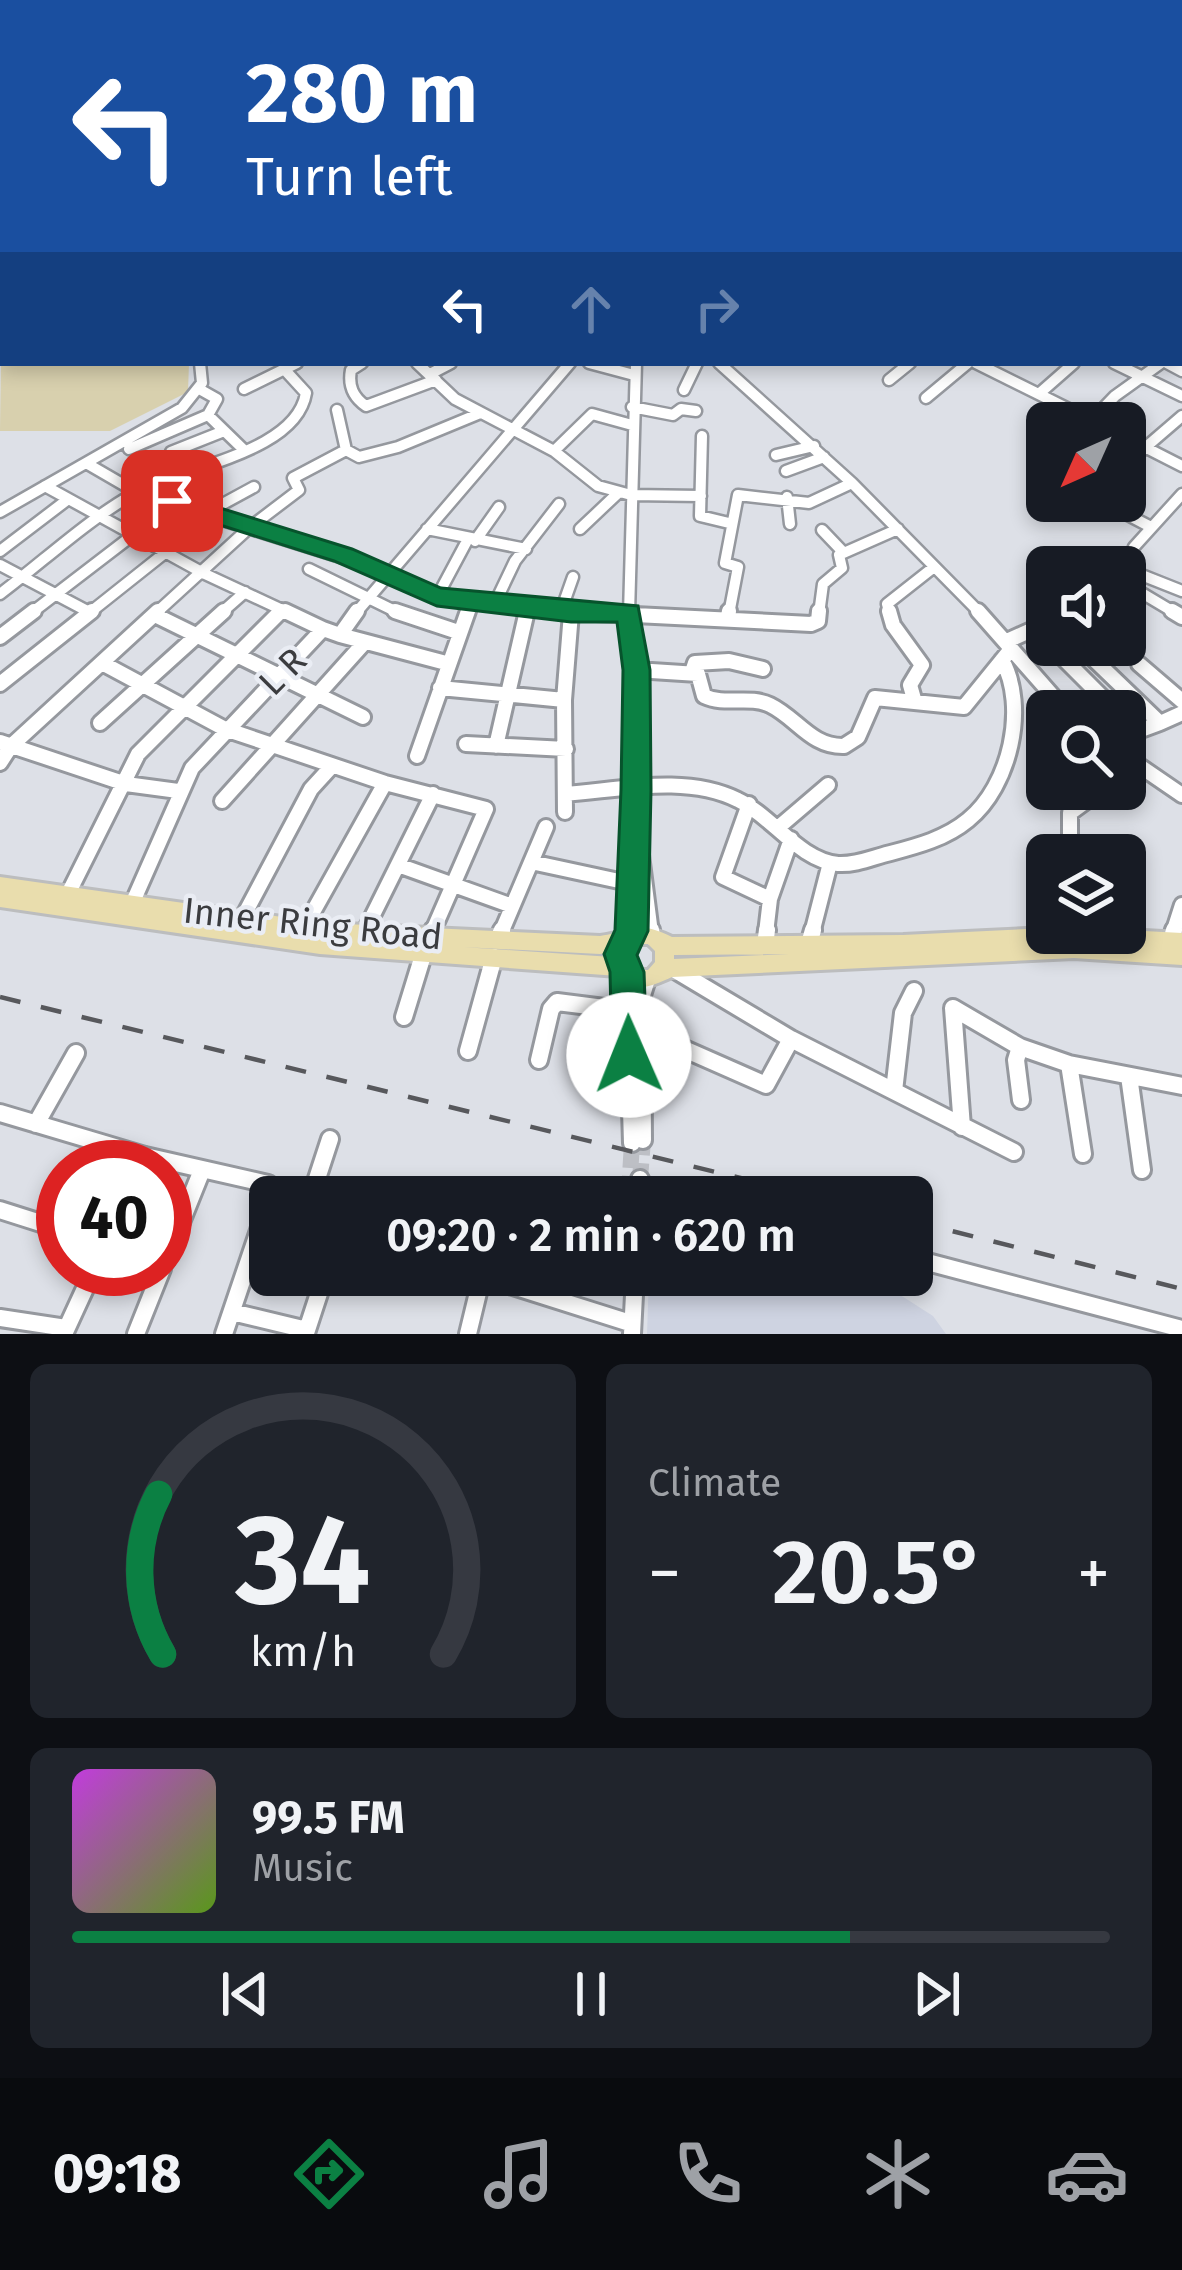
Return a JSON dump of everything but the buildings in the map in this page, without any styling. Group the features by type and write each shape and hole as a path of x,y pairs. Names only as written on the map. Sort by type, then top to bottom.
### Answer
{"main road":[{"name":"Inner Ring Road","path":"0,884 427,944"},
{"name":"Inner Ring Road","path":"0,899 320,945 496,947 655,939"},
{"path":"655,939 672,946 764,945 1070,934 1178,946"},
{"path":"628,940 620,954 646,972 666,953 655,939"},
{"name":"Inner Ring Road","path":"496,947 646,972 1178,946"}],"street":[{"path":"0,512 182,408 200,390 205,373 202,366"},
{"path":"0,594 136,492 244,451 283,430 304,405 306,393 269,366"},
{"path":"244,389 291,366"},
{"path":"356,366 351,370 351,389 366,406 433,377 447,366"},
{"path":"420,366 478,414 554,451 598,486 624,495 700,496"},
{"name":"L R","path":"132,904 173,818 178,791 225,729 323,629 340,635 369,595 567,366"},
{"path":"684,390 696,366"},
{"path":"722,366 852,482 1046,690"},
{"path":"889,380 906,366"},
{"path":"926,398 968,366"},
{"path":"980,366 1058,402"},
{"path":"996,372 1003,366"},
{"path":"1041,392 1071,366"},
{"path":"1120,366 1182,396"},
{"path":"1114,402 1159,366"},
{"path":"628,940 636,795 636,670 624,495 635,369"},
{"path":"129,449 208,415 217,399 200,390"},
{"path":"632,407 673,416 681,409 696,411"},
{"path":"337,410 346,450 359,457 398,447 478,414"},
{"path":"554,451 592,414 632,425"},
{"path":"208,415 244,451"},
{"path":"1146,447 1182,416"},
{"path":"171,452 224,431"},
{"path":"701,436 700,516 729,523"},
{"path":"776,455 814,446"},
{"path":"1146,448 1182,466"},
{"path":"0,763 5,744 104,664 249,528 299,490 292,478 346,450"},
{"path":"786,470 824,457"},
{"path":"86,463 136,492"},
{"path":"158,482 178,506 390,573 437,597 566,612 815,623 823,584 842,568 839,558 843,553 898,529"},
{"path":"728,616 738,567 725,562 738,495 814,502 852,482"},
{"path":"45,487 205,574 323,629"},
{"path":"207,513 254,488"},
{"path":"1134,546 1182,494"},
{"path":"580,529 624,495"},
{"path":"787,497 790,524"},
{"path":"0,551 67,500"},
{"path":"495,603 509,570 559,504"},
{"path":"437,597 499,507"},
{"path":"1141,522 1149,526"},
{"path":"427,529 526,549"},
{"path":"822,530 843,553"},
{"path":"0,638 133,535"},
{"path":"0,684 166,552"},
{"path":"0,566 91,614"},
{"path":"914,699 910,685 922,665 893,626 886,604 934,567"},
{"path":"309,569 403,615 458,632"},
{"path":"565,812 563,700 566,612 573,577"},
{"path":"1146,581 1182,591"},
{"path":"1146,590 1182,617"},
{"path":"100,723 245,592"},
{"path":"417,756 472,600"},
{"path":"496,746 528,607"},
{"path":"68,894 138,754 282,610"},
{"path":"157,616 363,717"},
{"path":"340,635 446,663"},
{"path":"636,670 698,674 704,696 712,702 764,702 801,730 835,744 857,739 875,698 964,707 1007,650 1026,637"},
{"path":"222,801 364,643"},
{"path":"565,794 715,791 748,805 830,863 854,863 934,843 977,815 999,779 1018,690 1007,650"},
{"path":"692,672 694,663 700,661 729,660 763,668"},
{"path":"104,664 225,729 385,783 482,806 488,813 427,944 404,1017"},
{"path":"1072,666 1095,690"},
{"path":"1101,666 1160,723"},
{"path":"1141,666 1182,701"},
{"path":"440,688 563,700"},
{"path":"1146,728 1182,713"},
{"path":"5,744 126,784 178,791"},
{"path":"466,744 566,749"},
{"path":"242,919 310,789 332,766"},
{"path":"1146,771 1182,795"},
{"path":"304,928 385,783"},
{"path":"764,945 785,832 828,785"},
{"path":"364,934 433,794"},
{"path":"636,795 655,939"},
{"path":"748,805 723,877 770,899"},
{"path":"468,1051 496,947 546,827"},
{"path":"531,862 633,884"},
{"path":"808,944 830,863"},
{"path":"398,865 512,906"},
{"path":"1178,946 1182,905"},
{"path":"646,972 642,994 638,1141 628,1011 646,972"},
{"path":"646,972 1014,1152"},
{"path":"894,1091 900,1075 903,1016 914,991"},
{"path":"539,1060 551,1009 557,1002 628,1011"},
{"path":"962,1127 953,1008 1020,1048 1069,1064 1182,1086"},
{"path":"641,1030 766,1085 791,1039"},
{"path":"1020,1048 1016,1060 1021,1100"},
{"path":"35,1124 76,1053"},
{"path":"1069,1064 1083,1154"},
{"path":"1129,1076 1142,1169"},
{"path":"0,1114 80,1140"},
{"path":"317,1176 330,1139"},
{"path":"192,1169 249,1180"},
{"path":"192,1195 202,1170"},
{"path":"0,1210 36,1222"},
{"path":"224,1334 249,1262"},
{"path":"933,1264 1182,1329"},
{"path":"0,1318 65,1331 81,1296"},
{"path":"142,1333 154,1296"},
{"path":"232,1312 306,1332 318,1296"},
{"path":"468,1334 476,1296"},
{"path":"536,1296 631,1330 632,1296"}],"shaded area":[{"path":"1,366 189,366 188,392 110,431 0,431"},
{"path":"648,1296 902,1296 933,1316 946,1334 647,1334"}],"tunnel":[{"path":"640,1176 643,1140"},
{"path":"630,1176 632,1143"}],"railway":[{"path":"0,997 732,1176"},
{"path":"933,1226 1182,1289"}],"route":[{"path":"172,501 343,555 437,597 571,613 629,613 636,670 636,790 632,931 620,954 629,994 629,1055"}]}
